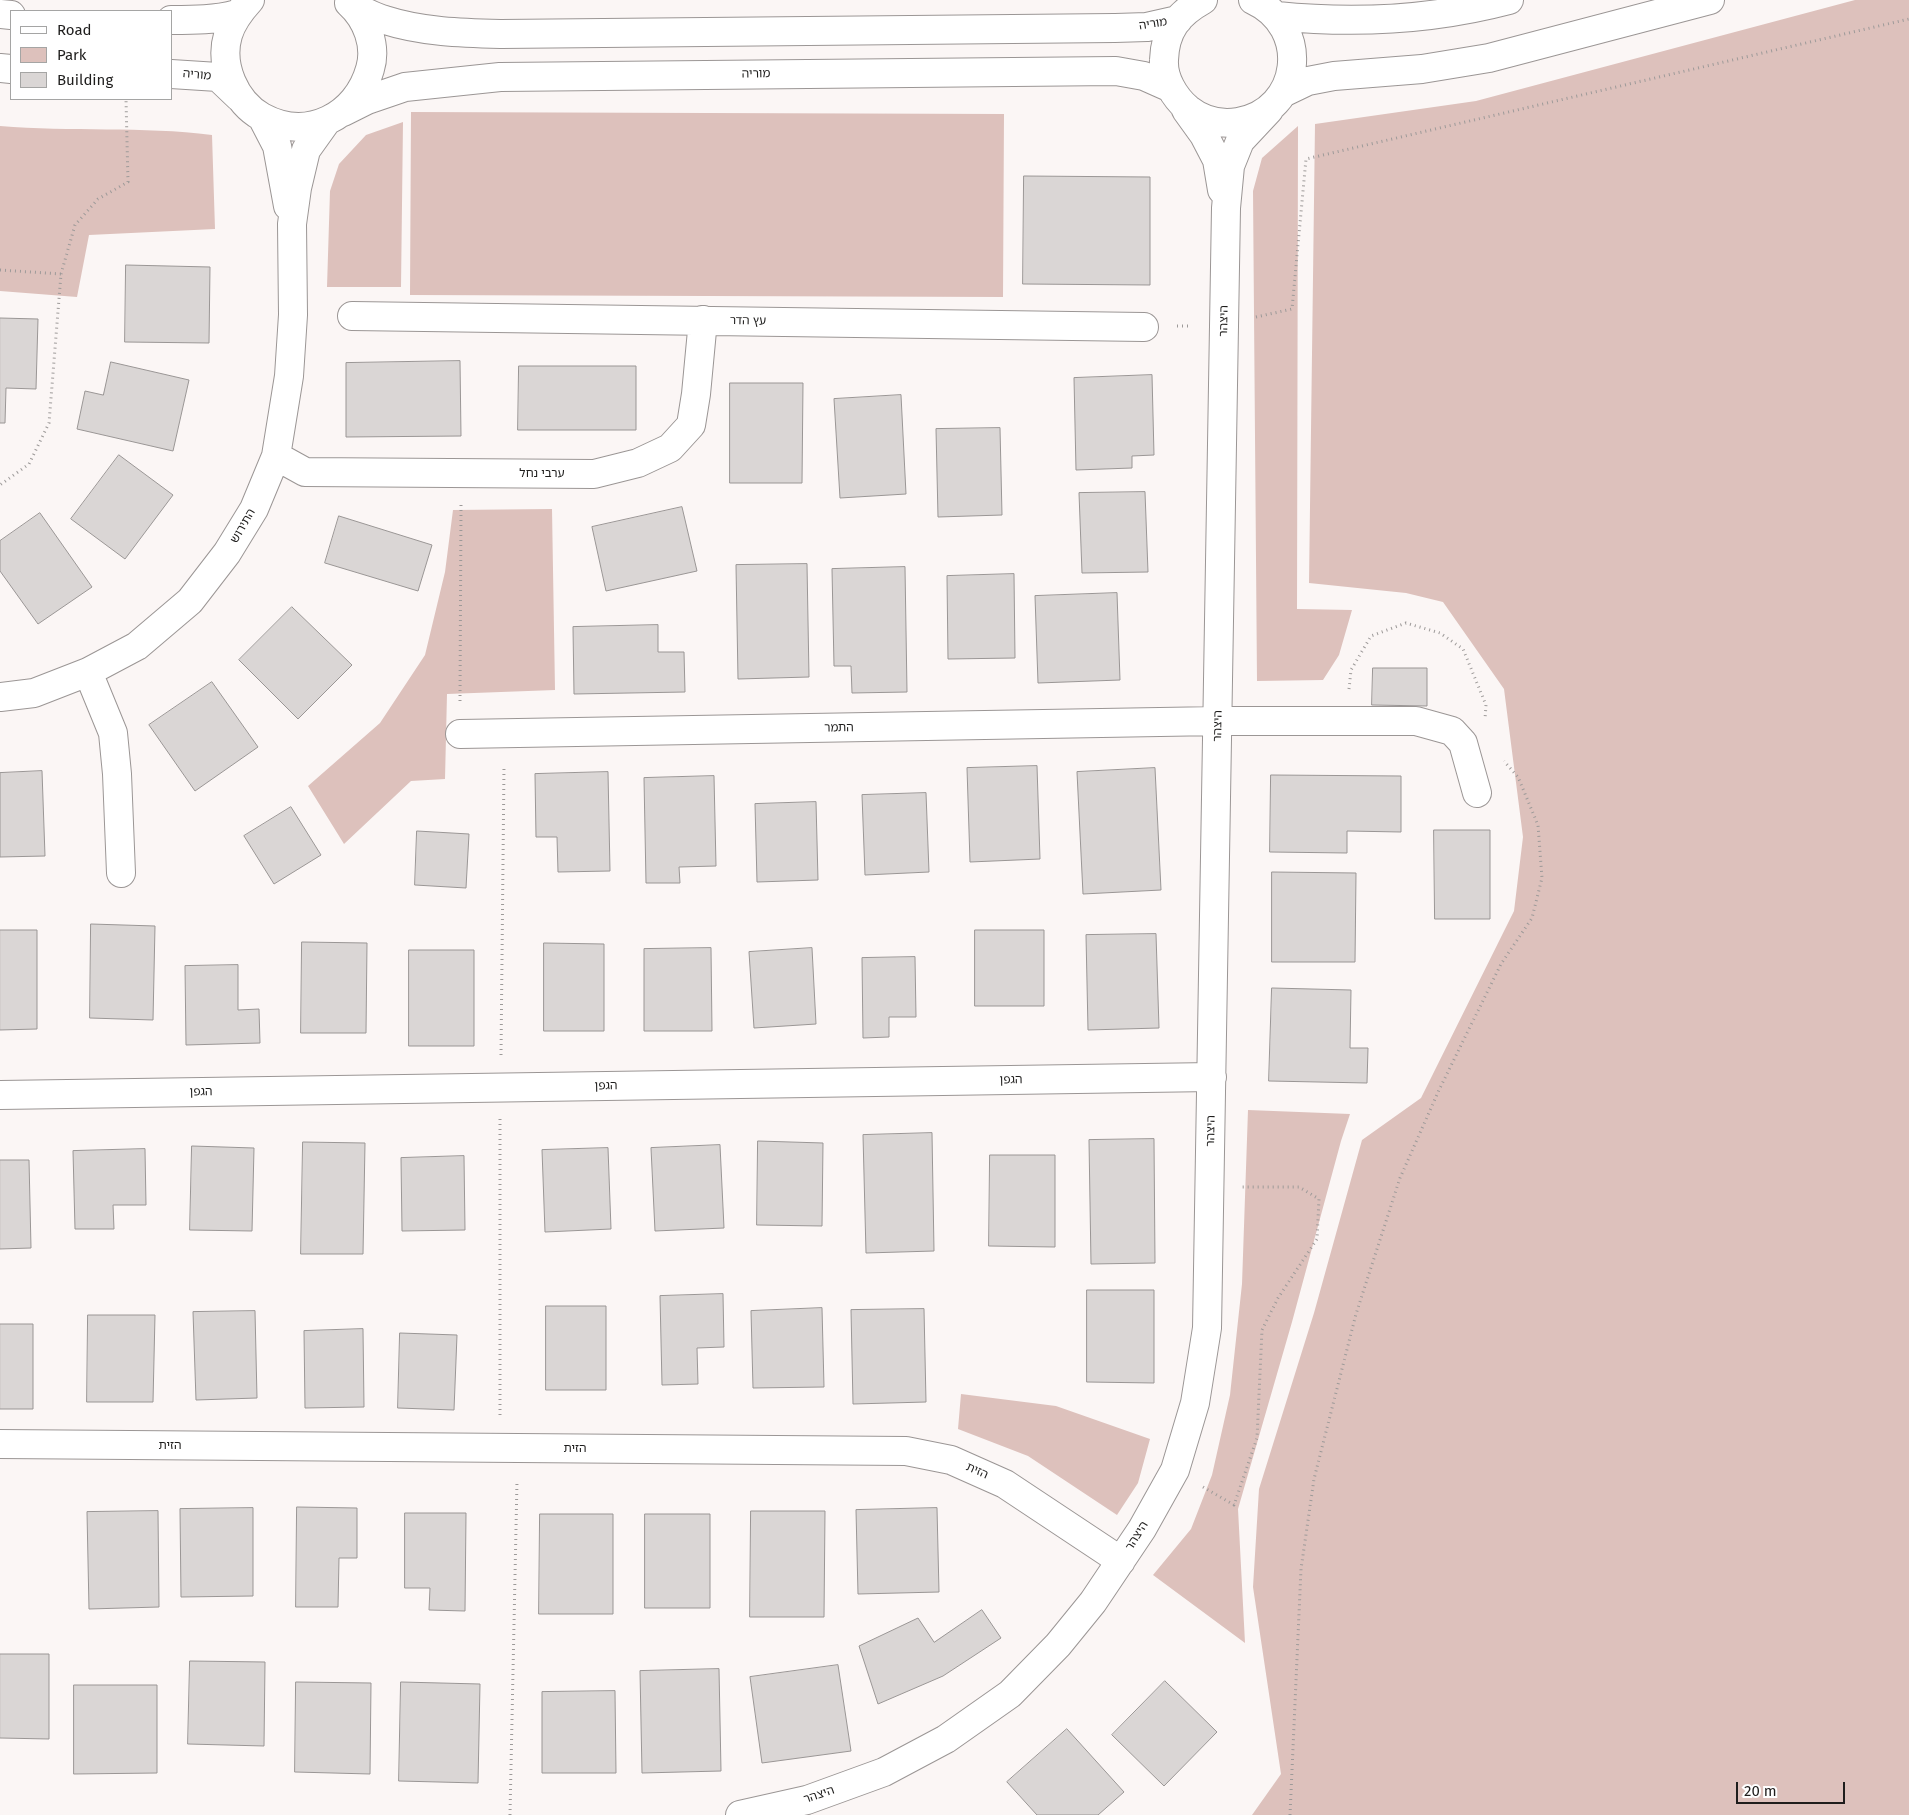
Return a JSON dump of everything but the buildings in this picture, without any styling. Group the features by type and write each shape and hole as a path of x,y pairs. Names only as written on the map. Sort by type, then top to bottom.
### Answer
{"street":[{"path":"1264,5 1320,21 1417,18 1478,8 1509,0"},
{"name":"מוריה","path":"335,117 367,100 405,87 500,77 1116,71 1144,76 1176,96 1195,114 1211,121 1229,123 1250,120 1308,81 1334,76 1422,69 1489,58 1710,0"},
{"name":"מוריה","path":"350,3 384,20 422,28 457,33 501,34 1147,27 1190,7"},
{"name":"התירוש","path":"0,697 34,693 88,672 138,646 190,601 227,553 254,509 276,456 289,376 293,315 292,224 297,188 306,150 335,117 357,99 366,82 371,66 372,49 369,32 357,10 350,3"},
{"path":"1264,5 1287,31 1293,52 1291,73 1276,101"},
{"path":"172,20 225,18 244,7"},
{"name":"התירוש","path":"244,7 228,36 225,59 231,82 277,146 292,224"},
{"path":"1176,96 1164,67 1165,45 1173,25 1190,7"},
{"name":"מוריה","path":"172,74 218,77 252,109"},
{"name":"היצהר","path":"1176,96 1204,135 1217,160 1226,208"},
{"name":"היצהר","path":"740,1815 807,1800 884,1772 946,1739 1010,1694 1058,1645 1093,1602 1142,1529 1175,1470 1195,1403 1207,1328 1226,208 1230,166 1240,141 1276,101"},
{"path":"252,109 284,126 308,127 335,117"},
{"name":"עץ הדר","path":"352,316 1144,327"},
{"name":"ערבי נחל","path":"276,456 305,472 594,474 638,463 670,448 691,425 703,320"},
{"path":"88,672 113,733 117,774 120,873"},
{"name":"התמר","path":"460,734 1218,721 1416,721 1452,731 1463,743 1477,793"},
{"name":"הגפן","path":"0,1096 1212,1076"},
{"name":"הזית","path":"0,1444 906,1451 951,1460 1006,1484 1121,1560"}],"path":[{"path":"1144,327 1224,325 1292,309 1306,159 1909,19"},
{"path":"0,485 29,464 49,424 61,274 75,225 98,199 128,182 126,100"},
{"path":"0,270 61,274"},
{"path":"460,734 462,473"},
{"path":"1345,721 1351,670 1371,636 1406,623 1440,633 1462,649 1486,705 1486,722"},
{"path":"504,734 500,1088 508,1448 510,1815"},
{"path":"1290,1815 1301,1569 1314,1479 1356,1314 1400,1178 1439,1090 1501,964 1532,918 1542,878 1538,825 1518,777 1498,755"},
{"path":"1175,1470 1234,1504 1257,1438 1262,1330 1278,1298 1317,1239 1320,1199 1299,1187 1210,1187"}],"green space":[{"path":"1855,0 1909,0 1909,1815 1252,1815 1281,1774 1253,1587 1259,1489 1314,1313 1362,1140 1421,1098 1514,911 1523,837 1504,689 1443,602 1406,593 1309,583 1315,124 1476,101"},
{"path":"411,112 1004,114 1003,297 410,295"},
{"path":"403,122 401,287 327,287 330,191 339,164 366,135"},
{"path":"0,126 186,132 212,135 215,229 89,235 77,297 0,291"},
{"path":"1298,126 1297,609 1352,610 1339,655 1323,680 1257,681 1253,191 1262,158"},
{"path":"552,509 555,690 447,694 445,779 411,781 344,844 308,786 380,723 425,655 445,572 453,510"},
{"path":"1248,1110 1350,1114 1238,1509 1245,1643 1153,1575 1191,1529 1212,1475 1230,1395 1242,1284"},
{"path":"961,1394 1056,1406 1150,1439 1138,1483 1117,1515 1028,1456 958,1429"}]}
